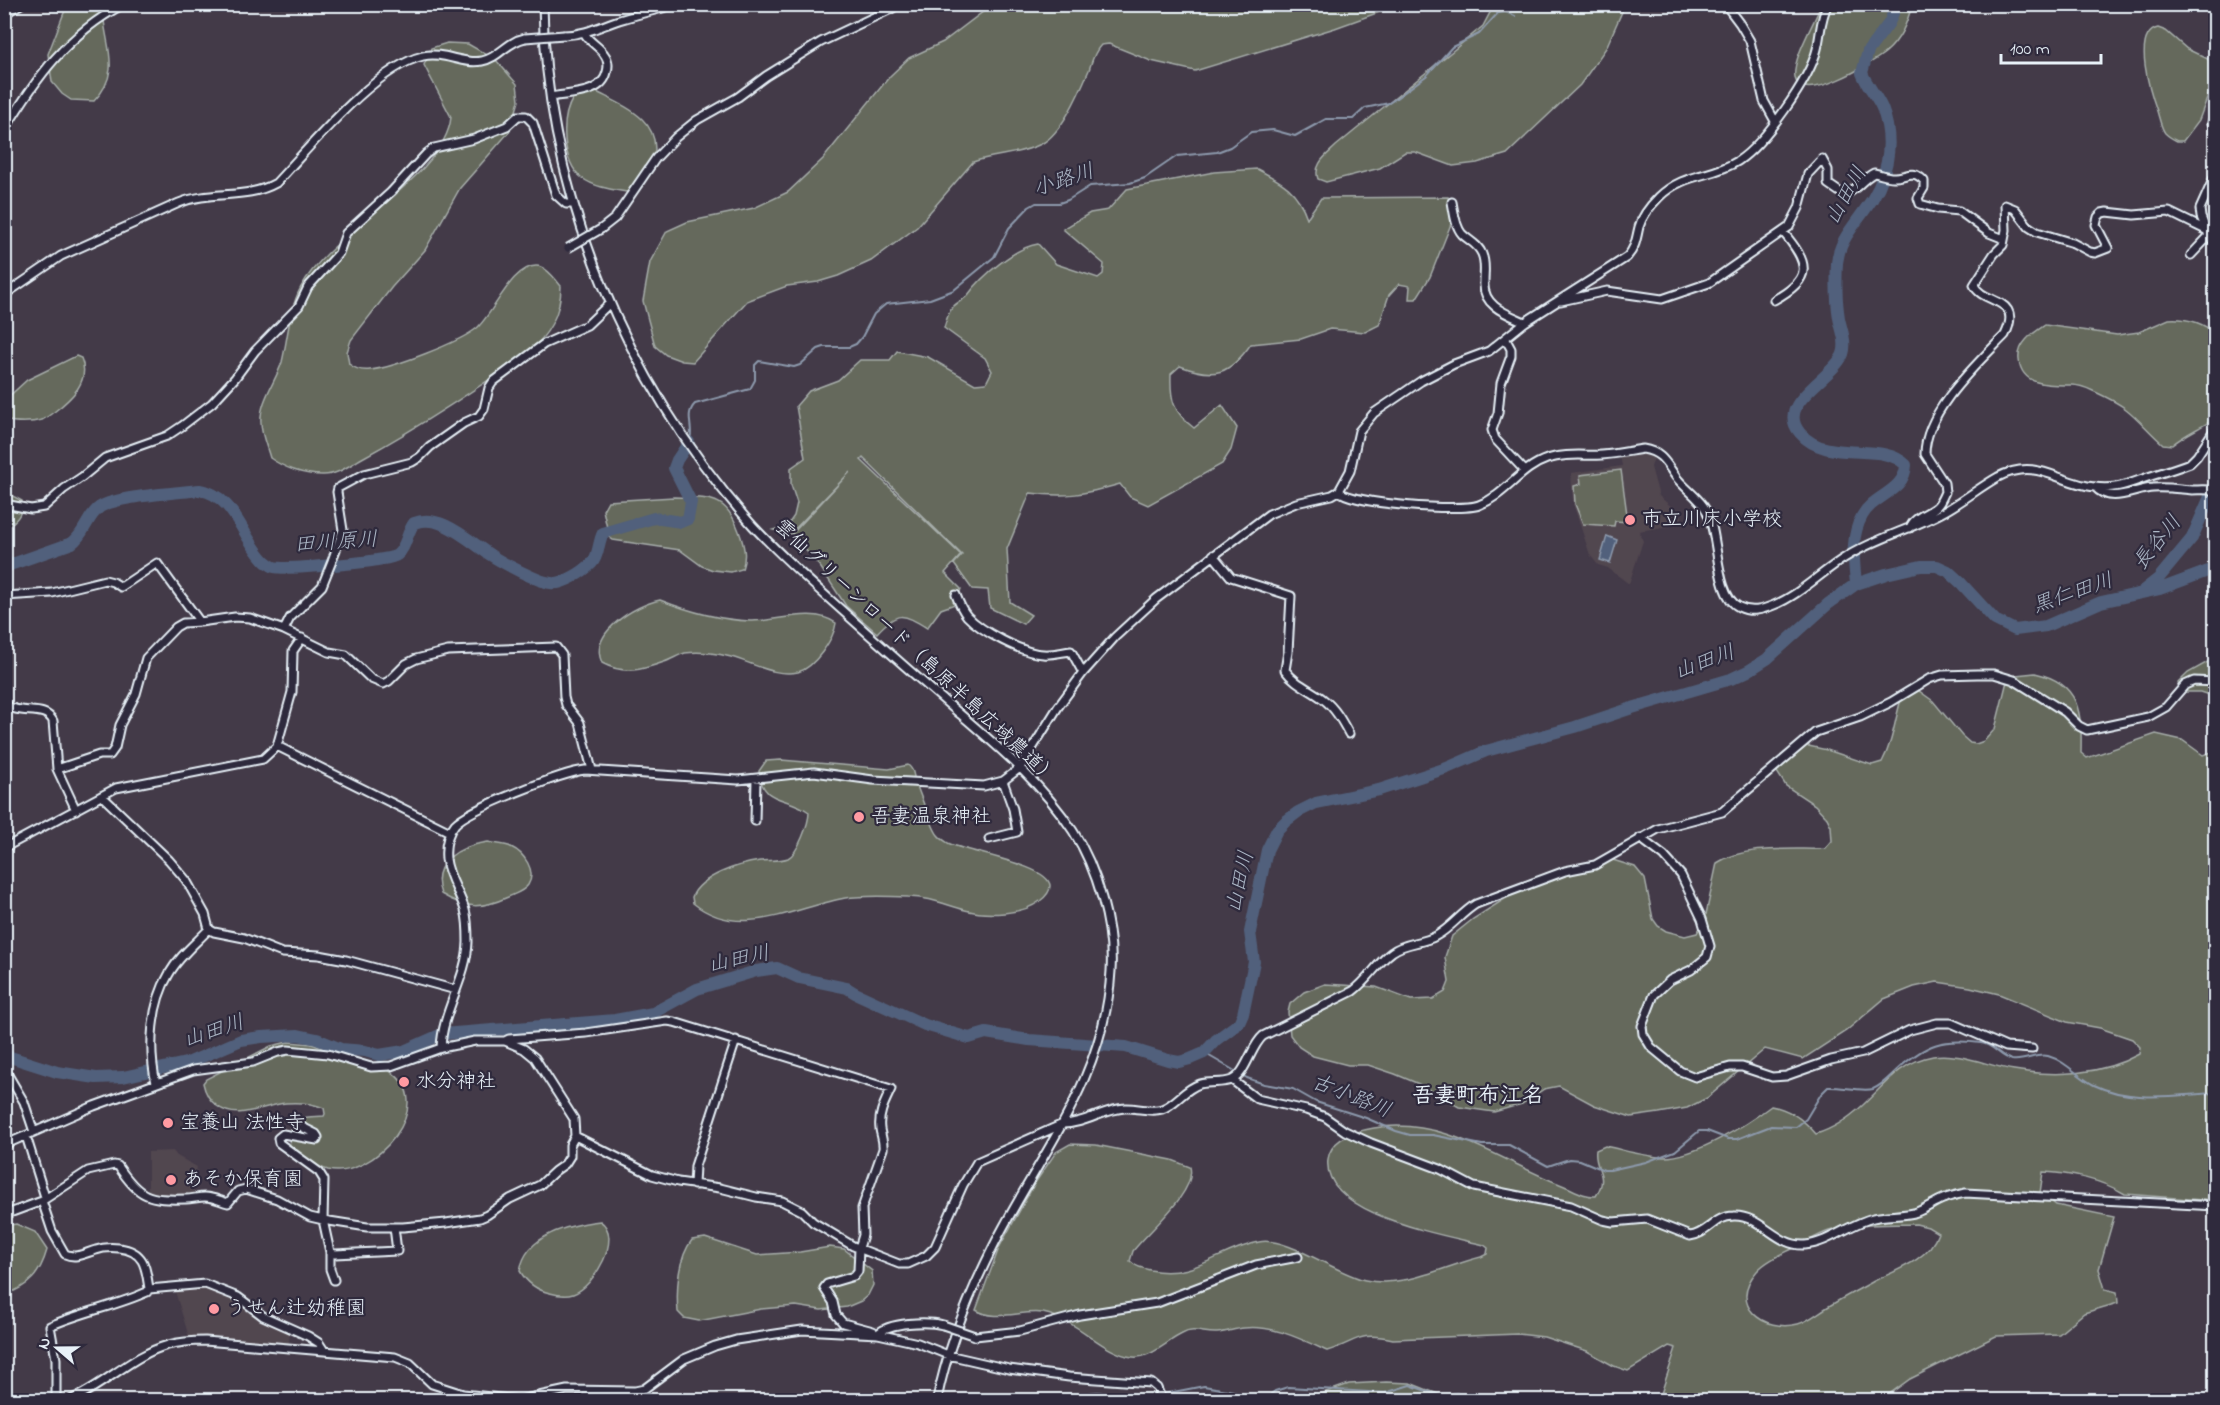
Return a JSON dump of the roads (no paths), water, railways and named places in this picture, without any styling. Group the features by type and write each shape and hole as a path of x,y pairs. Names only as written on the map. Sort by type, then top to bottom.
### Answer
{"street":[{"path":"4,14 21,4"},
{"path":"4,131 31,87 56,56 77,36 109,12 124,4"},
{"name":"雲仙グリーンロード（島原半島広域農道）","path":"543,4 551,97 574,204 610,303 668,413 694,452 754,526 871,638 1020,768 1053,803 1074,832 1090,863 1106,914 1111,969 1104,1023 1088,1074 1063,1124 994,1245 972,1292 948,1355 937,1401"},
{"path":"4,295 61,256 179,203 197,197 251,193 276,183 357,98 375,82 406,62 435,55 450,56 465,62 486,61 515,40 585,34 598,27 650,10 679,4"},
{"path":"568,248 602,229 615,218 656,158 676,137 697,120 738,97 766,76 821,42 892,8 895,4"},
{"path":"938,4 946,4"},
{"path":"1725,4 1750,41 1764,101 1775,121"},
{"path":"441,1045 466,958 468,929 466,911 446,862 446,843 450,832 463,818 490,804 569,772 592,770 723,779 756,779 814,772 873,780 984,786 1003,781 1020,768 1053,714 1083,673 1133,619 1269,514 1296,503 1332,495 1339,491 1350,471 1359,431 1374,413 1421,381 1454,364 1479,357 1525,322 1627,256 1636,244 1643,217 1659,197 1673,185 1682,180 1726,167 1751,150 1775,121 1809,70 1817,49 1820,26 1828,4"},
{"path":"551,97 593,89 605,79 608,63 605,55 585,34"},
{"path":"2216,110 2212,123 2216,131"},
{"path":"4,504 31,509 44,507 105,458 167,436 212,403 255,351 299,306 308,287 339,253 346,233 391,192 426,154 435,148 474,139 507,126 518,116 526,116 533,123 556,195 566,204 574,204"},
{"path":"1558,300 1607,291 1662,299 1709,282 1783,232 1794,220 1808,174 1822,159 1828,170 1828,184 1844,195 1858,188 1870,174 1897,177 1907,173 1921,177 1924,181 1924,188 1918,198 1920,204 1959,211 1989,233 2004,239"},
{"path":"2211,235 2201,217 2200,208 2216,174"},
{"path":"1452,202 1459,229 1474,243 1482,255 1485,269 1483,286 1487,298 1496,308 1525,322"},
{"path":"1910,528 1916,519 1937,506 1946,492 1944,483 1925,454 1938,412 1958,385 2005,335 2008,327 2009,314 2005,308 1992,298 1977,291 1974,285 1994,254 2003,245 2006,230 2005,205 2015,209 2029,228 2095,253 2108,248 2096,225 2098,217 2107,212 2134,215 2169,212 2211,235"},
{"path":"1774,300 1789,292 1796,285 1804,267 1799,251 1783,232"},
{"path":"2192,255 2211,235"},
{"path":"284,630 290,618 322,586 331,564 342,530 336,492 338,488 364,474 412,462 420,457 464,423 479,416 484,409 489,388 493,382 544,344 586,325 610,303"},
{"path":"1505,338 1511,349 1511,356 1501,383 1498,413 1492,430 1495,439 1524,470"},
{"path":"1339,491 1347,497 1372,501 1467,508 1490,500 1524,470 1548,459 1572,454 1605,455 1643,449 1662,456 1669,463 1675,476 1706,510 1713,527 1726,591 1732,602 1745,609 1762,610 1800,591 1846,557 1945,511 1999,476 2015,470 2043,470 2084,485 2119,488 2190,463 2198,456 2216,427"},
{"path":"2095,487 2097,490 2112,495 2128,495 2137,490 2154,488 2211,490"},
{"path":"1213,555 1234,578 1291,596 1285,670 1299,684 1330,705 1349,734"},
{"path":"4,596 52,593 105,580 121,587 157,563 200,622"},
{"path":"956,596 965,614 971,620 1003,641 1026,652 1044,655 1071,651 1083,673"},
{"path":"57,769 99,755 110,755 115,748 120,725 136,694 146,658 180,625 235,617 250,618 284,630 329,652 342,654 350,658 371,679 383,684 406,664 447,651 556,647 562,655 564,697 580,723 592,770"},
{"path":"4,848 116,788 263,759 277,746 292,692 293,651 302,638"},
{"path":"575,1136 652,1175 782,1201 802,1210 819,1226 859,1248 899,1264 908,1264 926,1256 935,1247 963,1185 977,1162 1063,1124 1078,1122 1124,1108 1161,1110 1197,1085 1236,1076 1256,1043 1263,1036 1353,991 1362,985 1392,951 1401,946 1437,936 1476,904 1565,871 1595,865 1658,829 1722,812 1816,732 1860,717 1891,702 1917,685 1942,675 1994,674 2014,680 2065,712 2079,726 2087,730 2148,717 2166,707 2185,685 2194,681 2216,682"},
{"path":"4,703 20,711 41,712 51,716 57,769 76,810"},
{"path":"277,746 450,832"},
{"path":"755,821 756,779"},
{"path":"989,839 1017,832 1013,809 1003,781"},
{"path":"102,796 169,860 186,880 205,914 209,928 214,932 244,938 282,953 319,955 346,960 456,990"},
{"path":"1640,838 1664,856 1681,875 1702,919 1710,946 1707,957 1690,970 1670,980 1654,995 1642,1026 1643,1034 1651,1047 1680,1071 1695,1077 1730,1067 1742,1067 1772,1077 1786,1076 1831,1060 1863,1053 1910,1030 1937,1023 1951,1023 2006,1047 2032,1049"},
{"path":"155,1080 153,1064 155,1015 168,974 178,960 209,928"},
{"path":"4,1145 155,1080 193,1070 254,1062 288,1050 328,1054 371,1067 383,1067 391,1066 441,1045 586,1033 667,1021 683,1024 891,1089 879,1120 884,1143 883,1149 862,1208 863,1235 856,1274 827,1284 824,1288 833,1302 836,1315 843,1323 878,1334"},
{"path":"694,1185 694,1166 736,1040"},
{"path":"4,1215 44,1199 88,1171 114,1165 118,1166 129,1183 138,1191 153,1198 207,1197 228,1203 238,1191 246,1189 277,1199 310,1217 367,1227 446,1223 480,1218 510,1199 540,1185 566,1164 570,1156 570,1145 575,1136 575,1125 571,1113 535,1058 524,1049 505,1041"},
{"path":"4,1068 24,1102 34,1132"},
{"path":"1236,1076 1257,1099 1306,1110 1325,1117 1345,1131 1440,1169 1474,1186 1571,1206 1613,1222 1647,1219 1690,1236 1702,1232 1716,1220 1737,1215 1787,1242 1807,1245 1819,1242 1872,1218 1914,1213 1946,1197 1965,1193 2216,1206"},
{"path":"303,1127 316,1134 317,1140 283,1134 279,1138 279,1143 322,1176 325,1186 322,1220 334,1280"},
{"path":"26,1136 52,1231 65,1254 75,1257 108,1247 128,1249 134,1252 144,1264 149,1289"},
{"path":"330,1252 335,1254 397,1251 393,1227"},
{"path":"878,1334 881,1330 895,1326 923,1322 943,1325 975,1336 1020,1331 1080,1315 1156,1303 1256,1265 1298,1257"},
{"path":"56,1401 56,1359 50,1326 71,1317 119,1305 149,1289 205,1284 238,1297 263,1316 308,1336 319,1343 323,1349"},
{"path":"70,1401 148,1353 167,1345 205,1341 323,1349 404,1359 432,1384 452,1392 526,1400 559,1390 635,1391 644,1389 684,1359 736,1340 802,1330 878,1334 918,1343 948,1355 1019,1370 1069,1377 1151,1383 1157,1388 1162,1401"}],"water":[{"path":"1607,536 1617,540 1610,563 1600,560"}],"waterway":[{"name":"山田川","path":"1856,584 1854,549 1858,524 1867,509 1900,481 1906,465 1896,458 1883,454 1839,451 1811,443 1800,433 1794,422 1794,412 1800,401 1843,354 1844,340 1837,297 1838,255 1847,236 1878,188 1889,149 1882,108 1862,73 1868,51 1889,23 1897,4"},
{"name":"小路川","path":"690,440 690,412 695,404 750,389 755,380 755,365 759,361 794,367 800,365 818,349 849,347 856,344 874,314 886,304 930,299 954,290 994,257 1009,228 1029,207 1036,203 1059,203 1090,186 1130,183 1145,178 1177,156 1217,152 1230,147 1251,132 1273,130 1295,136 1326,119 1353,119 1365,108 1389,103 1395,99 1426,76 1452,47 1479,34 1498,13 1506,12 1515,16"},
{"name":"田川原川","path":"4,567 72,543 80,535 92,515 108,503 200,490 222,500 238,520 258,553 274,567 337,565 390,558 400,552 414,523 424,521 445,525 512,567 545,582 556,583 573,577 592,563 603,533 654,518 681,522 688,519 691,502 674,468 689,442"},
{"name":"長谷川","path":"2144,590 2158,579 2192,538 2216,483"},
{"name":"山田川","path":"4,1055 57,1072 96,1078 123,1077 190,1062 241,1040 261,1037 298,1035 317,1039 341,1049 379,1055 404,1051 442,1034 615,1020 653,1013 697,989 756,971 777,968 799,978 847,988 925,1025 969,1038 986,1033 1029,1040 1126,1047 1179,1062 1204,1053 1216,1040 1239,1023 1254,962 1250,932 1267,850 1277,830 1286,821 1316,803 1379,790 1447,768 1486,751 1575,727 1731,679 1767,659 1828,604 1856,584 1886,574 1921,566 1937,566 1948,571 1961,583 1995,620 2015,630 2046,626 2101,602 2160,589 2216,568"},
{"name":"古小路川","path":"1204,1053 1247,1078 1264,1084 1293,1089 1316,1102 1366,1118 1396,1131 1410,1135 1433,1135 1482,1145 1509,1145 1548,1166 1569,1159 1580,1160 1604,1170 1646,1162 1675,1151 1699,1131 1707,1131 1728,1139 1737,1139 1771,1126 1796,1127 1806,1119 1821,1094 1828,1087 1873,1089 1926,1048 1945,1042 1985,1044 2012,1060 2048,1056 2061,1062 2094,1085 2123,1094 2154,1097 2216,1093"},
{"path":"1263,1400 1275,1391 1288,1387 1385,1393 1410,1385 1440,1396 1457,1393 1469,1400"},
{"path":"1056,1400 1098,1392 1123,1397 1158,1395 1204,1386 1233,1391 1247,1400"}],"place":[{"name":"市立川床小学校","path":"1630,520"},
{"name":"吾妻温泉神社","path":"859,817"},
{"name":"水分神社","path":"404,1082"},
{"name":"宝養山 法性寺","path":"168,1123"},
{"name":"あそか保育園","path":"171,1180"},
{"name":"うせん辻幼稚園","path":"214,1309"}],"district":[{"name":"吾妻町布江名","path":"1478,1097"}],"water label":[{"name":"黒仁田川","path":"2073,594"}]}
